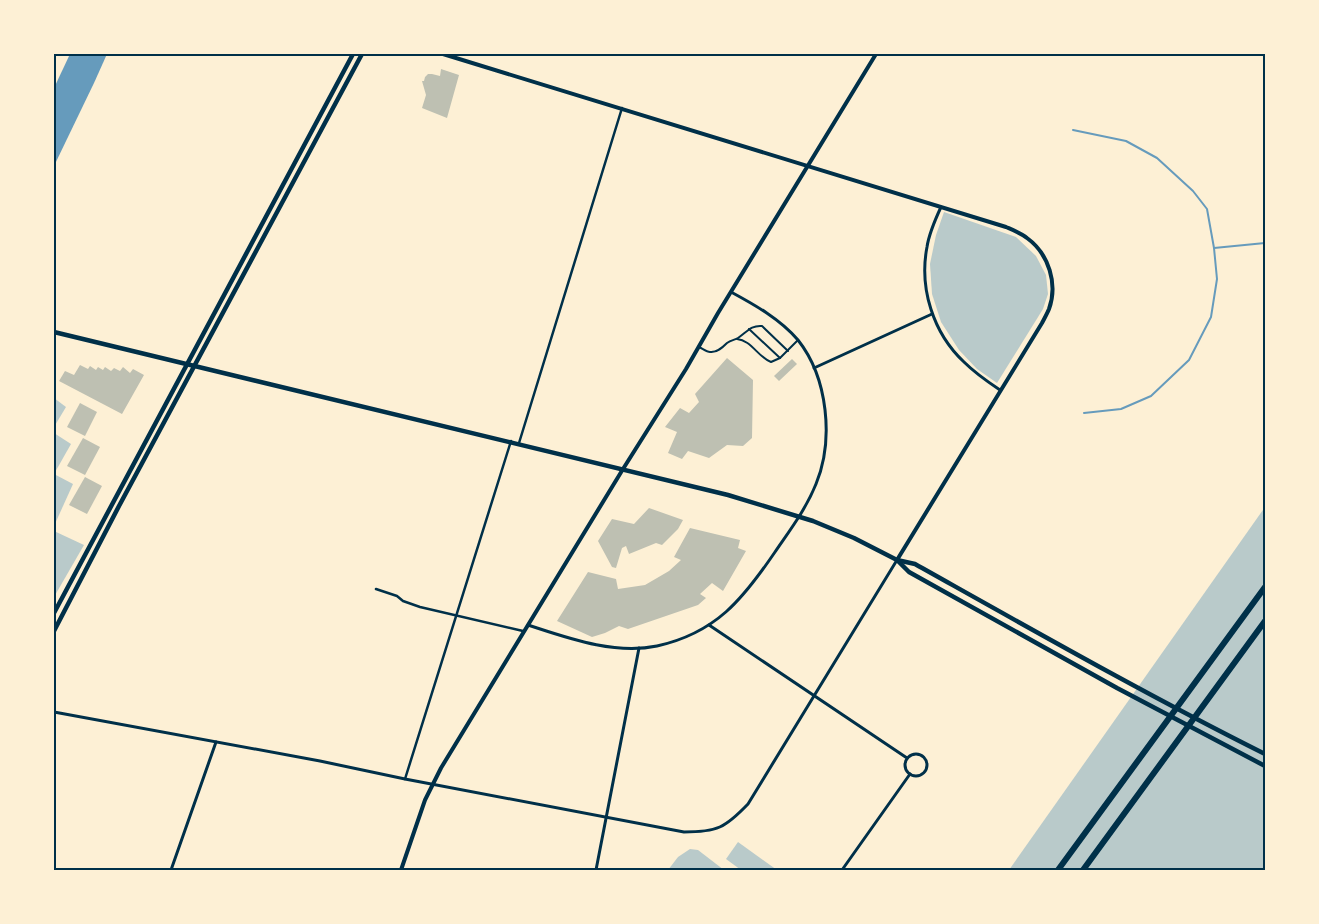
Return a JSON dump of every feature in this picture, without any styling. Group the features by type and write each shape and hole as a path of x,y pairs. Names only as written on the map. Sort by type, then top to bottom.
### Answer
{"highway":[{"path":"1058,870 1265,587"},
{"path":"1083,870 1265,621"}],"main road":[{"path":"54,613 353,54"},
{"path":"54,631 194,365 362,54"},
{"path":"54,332 511,441 728,495 799,516 839,532 897,560 915,564 1220,732 1265,754"},
{"path":"897,560 909,572 1065,659 1265,766"}],"street":[{"path":"54,712 320,761 684,832 706,832 726,825 748,804 1049,310 1052,296 1052,281 1049,268 1044,256 1036,246 1018,232 444,54"},
{"path":"401,870 432,784 523,631 699,347 876,54"},
{"path":"519,443 622,108"},
{"path":"941,207 930,234 926,256 926,290 932,314 944,337 963,362 1000,390"},
{"path":"527,625 585,642 622,648 639,648 672,642 689,636 709,625 730,609 752,586 799,516 816,483 825,449 827,431 826,412 821,390 814,368 798,340 768,314 731,292"},
{"path":"814,368 932,314"},
{"path":"405,779 511,441"},
{"path":"376,589 397,596 403,602 420,607 523,631"},
{"path":"709,625 907,758"},
{"path":"596,870 639,648"},
{"path":"171,870 216,742"},
{"path":"910,755 922,755 927,762 926,771 914,776 910,774 905,767 907,758 910,755"},
{"path":"842,870 910,774"}],"lane":[{"path":"699,347 716,352 752,327 762,326 788,351"},
{"path":"749,329 780,358"},
{"path":"736,339 744,340 764,359 771,362 780,358 798,340"}],"shaded area":[{"path":"944,212 1016,237 1036,256 1046,275 1048,294 1043,309 997,383 977,369 959,350 941,322 932,294 930,264 936,235"},
{"path":"54,398 66,407 54,427"},
{"path":"54,433 71,444 54,474"},
{"path":"54,474 73,484 54,526"},
{"path":"1265,507 1265,870 1009,870"},
{"path":"54,531 84,545 54,597"},
{"path":"738,842 777,870 741,870 726,859"},
{"path":"690,849 698,850 724,870 668,870 678,857"}],"water":[{"path":"70,54 107,54 54,166 54,88"}],"building":[{"path":"441,69 459,75 447,118 422,108 426,95 422,81 424,81 428,74 440,76"},
{"path":"727,358 753,380 752,438 743,446 727,445 709,458 688,451 682,459 668,453 677,432 665,427 680,408 689,413 699,402 695,394"},
{"path":"792,359 797,364 779,381 774,376"},
{"path":"80,365 88,369 90,366 96,370 98,367 103,370 105,367 111,371 114,368 120,371 123,367 130,373 133,369 144,375 122,414 59,381 65,371 74,375"},
{"path":"80,403 97,412 85,436 67,427"},
{"path":"83,438 100,447 85,475 67,466"},
{"path":"85,477 102,486 87,514 69,505"},
{"path":"649,508 683,520 678,529 662,545 656,543 629,554 626,546 622,548 616,568 612,567 598,541 612,519 634,524"},
{"path":"690,528 740,540 738,548 746,551 723,591 712,583 700,594 706,598 698,605 628,629 619,626 592,637 557,621 588,572 616,579 618,589 645,585 669,571 681,560 674,557"}],"waterway":[{"path":"1073,130 1126,141 1157,158 1193,191 1207,209 1217,279 1211,317 1189,360 1151,396 1121,409 1084,413"},
{"path":"1214,248 1265,243"}]}
